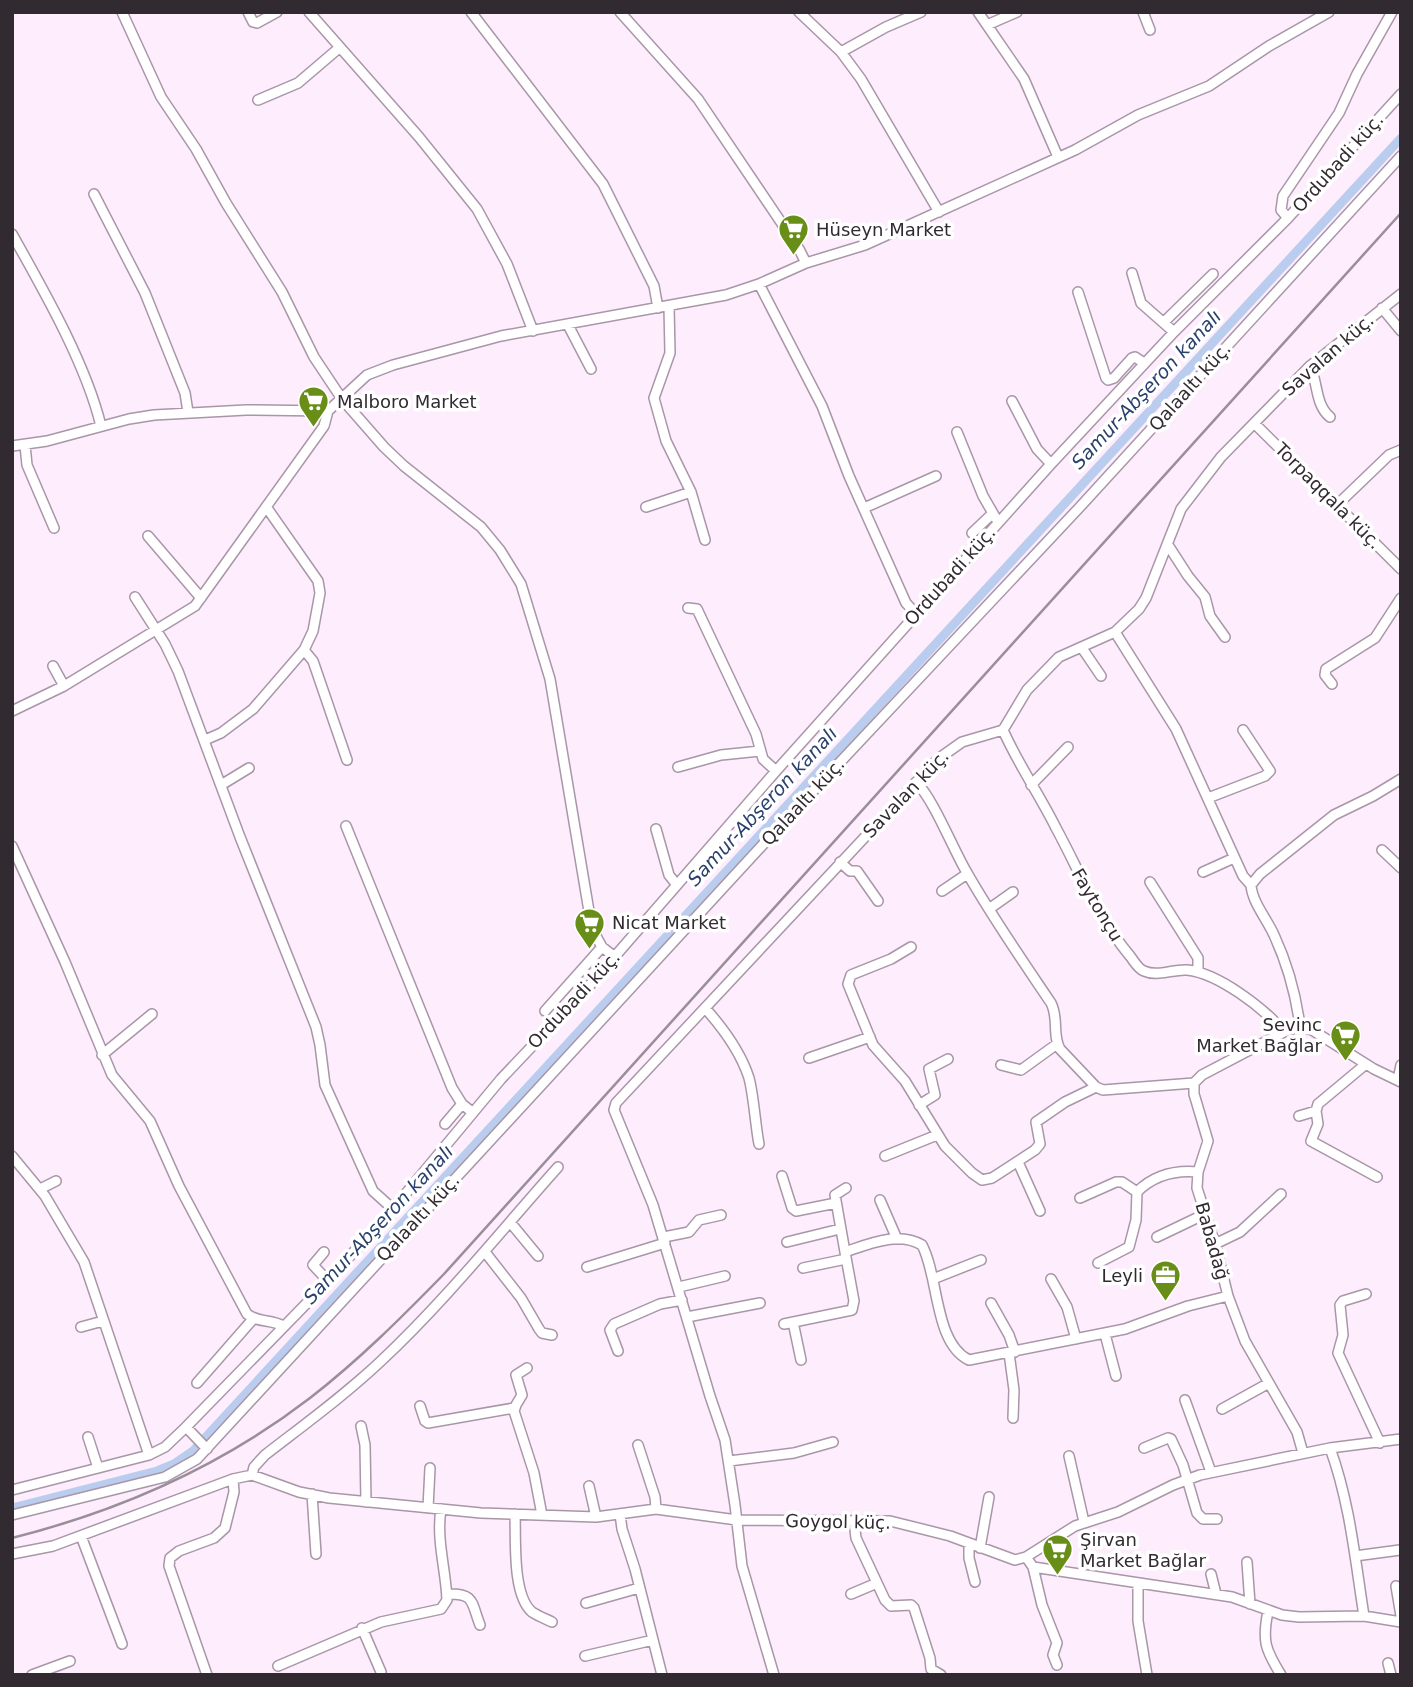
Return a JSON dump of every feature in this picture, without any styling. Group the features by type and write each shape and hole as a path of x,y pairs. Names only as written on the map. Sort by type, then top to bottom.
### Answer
{"street":[{"path":"122,12 161,97 196,149 240,227 282,292 314,357 342,399 404,466 481,527 500,550 521,584 550,679 592,929 602,947 615,957"},
{"path":"248,12 253,22 257,23 277,12"},
{"path":"309,12 419,137 477,209 507,264 533,331"},
{"path":"471,12 603,184 654,286 658,308"},
{"path":"620,12 698,99 806,263"},
{"path":"799,12 841,51 875,101 939,212"},
{"path":"841,51 921,12"},
{"path":"978,12 1027,85 1058,157"},
{"path":"987,25 1017,12"},
{"path":"1143,12 1150,30"},
{"path":"12,711 64,686 195,606 324,426 328,411 359,381 377,370 473,343 609,315 669,307 726,295 806,263 865,245 1090,142 1138,115 1209,86 1329,12"},
{"path":"1288,218 1281,210 1283,196 1339,113 1357,74 1392,12"},
{"path":"258,100 298,83 339,48"},
{"name":"Ordubadi küç.","path":"12,1490 149,1455 165,1447 186,1427 328,1281 393,1209 472,1112 615,957 916,614 995,518 1051,464 1144,363 1288,218 1401,94"},
{"name":"Qalaaltı küç.","path":"12,1515 165,1477 189,1465 207,1449 771,835 1078,509 1401,156"},
{"path":"94,194 145,293 185,393 188,412"},
{"path":"12,234 93,396 101,426"},
{"path":"1132,273 1141,303 1174,332"},
{"path":"1164,322 1213,274"},
{"path":"759,284 817,394 906,603 916,614"},
{"path":"1078,292 1105,378 1114,378 1132,358 1144,363"},
{"name":"Savalan küç.","path":"664,1240 639,1167 614,1110 616,1103 950,748 1003,730 1027,690 1065,653 1115,632 1139,609 1187,499 1221,457 1310,366 1401,294"},
{"path":"669,307 670,353 654,398 666,440 691,492 705,540"},
{"path":"1382,308 1401,331"},
{"path":"568,325 591,369"},
{"path":"1310,366 1323,411 1330,417"},
{"path":"1012,401 1037,449 1051,464"},
{"path":"12,446 129,419 188,412 328,411"},
{"name":"Torpaqqala küç.","path":"1255,424 1401,569"},
{"path":"957,432 995,518 972,533"},
{"path":"25,445 27,465 54,528"},
{"path":"1337,505 1389,455 1401,450"},
{"path":"864,508 936,476"},
{"path":"646,507 691,492"},
{"path":"205,740 220,733 253,709 304,650 313,631 320,587 267,508"},
{"path":"148,536 201,598"},
{"path":"1168,545 1205,597 1210,616 1225,637"},
{"path":"135,597 178,671 205,740 316,1027 325,1085 373,1191 393,1209"},
{"path":"1332,684 1325,675 1326,668 1375,638 1401,598"},
{"path":"688,608 697,609 699,612 756,734 763,759 776,771"},
{"path":"1115,632 1176,729 1234,858 1251,885 1253,895 1277,942 1297,1004 1300,1026"},
{"path":"1082,648 1101,676"},
{"path":"304,650 313,661 347,760"},
{"path":"53,666 64,686"},
{"name":"Faytonçu","path":"1003,730 1058,830 1075,870 1105,925 1141,970 1153,973 1186,970 1198,972 1241,995 1275,1021 1284,1032"},
{"path":"1208,798 1269,774 1268,766 1242,730"},
{"path":"1031,785 1068,747"},
{"path":"678,767 721,755 760,751"},
{"path":"222,785 249,768"},
{"path":"1251,885 1260,874 1334,815 1401,779"},
{"path":"916,782 925,793 967,874 1051,1003 1057,1017 1057,1044 1096,1087 1110,1090 1194,1083 1202,1075 1300,1026 1312,1030 1399,1081 1401,1065"},
{"path":"346,826 452,1088 462,1104 472,1112"},
{"path":"656,829 669,875 677,885"},
{"path":"12,846 65,962 102,1055 112,1075 150,1121 241,1304 253,1319 276,1322 284,1326"},
{"path":"1382,850 1401,868"},
{"path":"1203,872 1234,858"},
{"path":"840,862 850,871 857,871 878,901"},
{"path":"942,891 967,874"},
{"path":"1150,881 1198,958 1198,972"},
{"path":"989,909 1013,892"},
{"path":"545,1011 602,947"},
{"path":"911,947 891,959 851,975 848,984 870,1037 881,1054 905,1081 937,1135 979,1179 992,1178 1038,1147 1040,1139 1036,1122 1065,1102 1096,1087"},
{"path":"705,1008 723,1028 749,1078 759,1144"},
{"path":"102,1055 152,1014"},
{"path":"809,1058 870,1037"},
{"path":"1001,1065 1021,1070 1057,1044"},
{"path":"919,1105 935,1095 929,1069 948,1059"},
{"path":"1366,1064 1318,1104 1318,1124 1312,1142 1377,1177"},
{"name":"Babadağ","path":"1194,1083 1194,1094 1208,1141 1198,1172 1197,1188 1228,1296 1245,1341 1297,1432 1303,1453"},
{"path":"444,1124 462,1104"},
{"path":"1299,1116 1316,1111"},
{"path":"885,1156 937,1135"},
{"path":"12,1156 40,1189 81,1255 149,1455"},
{"path":"1018,1162 1040,1211"},
{"path":"12,1554 43,1549 233,1479 252,1475 254,1467 265,1455 380,1362 485,1252 558,1167"},
{"path":"1098,1264 1129,1247 1136,1220 1138,1192 1146,1184 1161,1176 1185,1171 1198,1172"},
{"path":"782,1176 792,1208 796,1211 836,1203"},
{"path":"40,1189 56,1181"},
{"path":"1080,1198 1116,1182 1122,1182 1138,1192"},
{"path":"801,1360 789,1323 852,1310 854,1301 835,1195 846,1188"},
{"path":"1215,1244 1240,1232 1281,1194"},
{"path":"880,1200 897,1240"},
{"path":"1157,1237 1205,1214"},
{"path":"587,1267 688,1232 699,1220 721,1215"},
{"path":"510,1222 538,1256"},
{"path":"788,1242 840,1229"},
{"path":"664,1240 725,1440 744,1576 774,1675"},
{"path":"803,1268 846,1255 876,1242 897,1240 922,1245 948,1339 957,1354 969,1360 1105,1334 1133,1327 1188,1306 1228,1296"},
{"path":"324,1252 313,1265 328,1281"},
{"path":"485,1252 522,1298 542,1333 552,1335"},
{"path":"933,1279 981,1260"},
{"path":"679,1287 725,1276"},
{"path":"1051,1279 1067,1307 1076,1339"},
{"path":"1366,1294 1343,1301 1340,1305 1343,1335 1338,1353 1380,1443"},
{"path":"618,1351 610,1330 614,1324 660,1304 682,1300"},
{"path":"687,1317 760,1303"},
{"path":"991,1303 1009,1335 1014,1390 1013,1418"},
{"path":"197,1383 253,1319"},
{"path":"81,1327 103,1321"},
{"path":"1105,1334 1116,1376"},
{"path":"420,1406 428,1423 514,1408 522,1395 516,1375 527,1368"},
{"path":"1222,1409 1269,1383"},
{"path":"1185,1400 1211,1472"},
{"path":"514,1408 534,1473 542,1515"},
{"path":"360,1426 365,1445 366,1502"},
{"path":"186,1427 207,1449"},
{"path":"88,1437 98,1468"},
{"path":"1144,1448 1171,1439 1199,1517 1217,1519"},
{"path":"1056,1665 1054,1655 1057,1643 1042,1605 1033,1567 1026,1557 1059,1535 1084,1522 1118,1512 1187,1480 1211,1472 1330,1448 1401,1439"},
{"path":"729,1461 794,1453 832,1442"},
{"path":"638,1445 655,1497 656,1509"},
{"path":"1330,1448 1345,1494 1364,1616"},
{"path":"1069,1456 1084,1522"},
{"path":"428,1508 430,1468"},
{"name":"Goygol küç.","path":"252,1475 312,1494 440,1509 596,1517 656,1509 737,1520 902,1523 1009,1559 1026,1557"},
{"path":"207,1675 169,1566 170,1558 179,1551 215,1538 225,1528 234,1492 233,1479"},
{"path":"589,1486 596,1517"},
{"path":"312,1494 316,1554"},
{"path":"980,1548 989,1497"},
{"path":"278,1666 362,1628 391,1619 438,1611 446,1605 447,1594 441,1559 440,1509"},
{"path":"515,1514 517,1572 525,1603 535,1614 552,1622"},
{"path":"620,1514 662,1675"},
{"path":"854,1521 856,1538 888,1604 911,1605 914,1608 931,1668 940,1675"},
{"path":"81,1536 122,1644"},
{"path":"969,1544 969,1558 975,1582"},
{"path":"1355,1556 1400,1550"},
{"path":"1247,1562 1250,1604"},
{"path":"1033,1567 1216,1594 1268,1611 1300,1617 1364,1616 1401,1622"},
{"path":"1211,1574 1216,1594"},
{"path":"851,1594 877,1583"},
{"path":"1138,1583 1138,1621 1147,1675"},
{"path":"1396,1586 1401,1616"},
{"path":"586,1603 639,1588"},
{"path":"447,1594 462,1593 469,1598 480,1625"},
{"path":"1268,1611 1265,1643 1281,1675"},
{"path":"362,1628 381,1672"},
{"path":"585,1656 653,1640"},
{"path":"32,1675 70,1661"},
{"path":"1388,1663 1391,1675"}],"waterway":[{"name":"Samur-Abşeron kanalı","path":"12,1508 157,1471 174,1464 193,1451 1401,138"}],"railway":[{"path":"12,1538 130,1500 206,1465 277,1422 310,1398 379,1338 444,1274 1401,213"}],"place":[{"name":"Hüseyn Market","path":"793,257"},
{"name":"Malboro Market","path":"314,429"},
{"name":"Nicat Market","path":"589,950"},
{"name":"Sevinc Market Bağlar","path":"1345,1062"},
{"name":"Leyli","path":"1166,1303"},
{"name":"Şirvan Market Bağlar","path":"1057,1577"}]}
